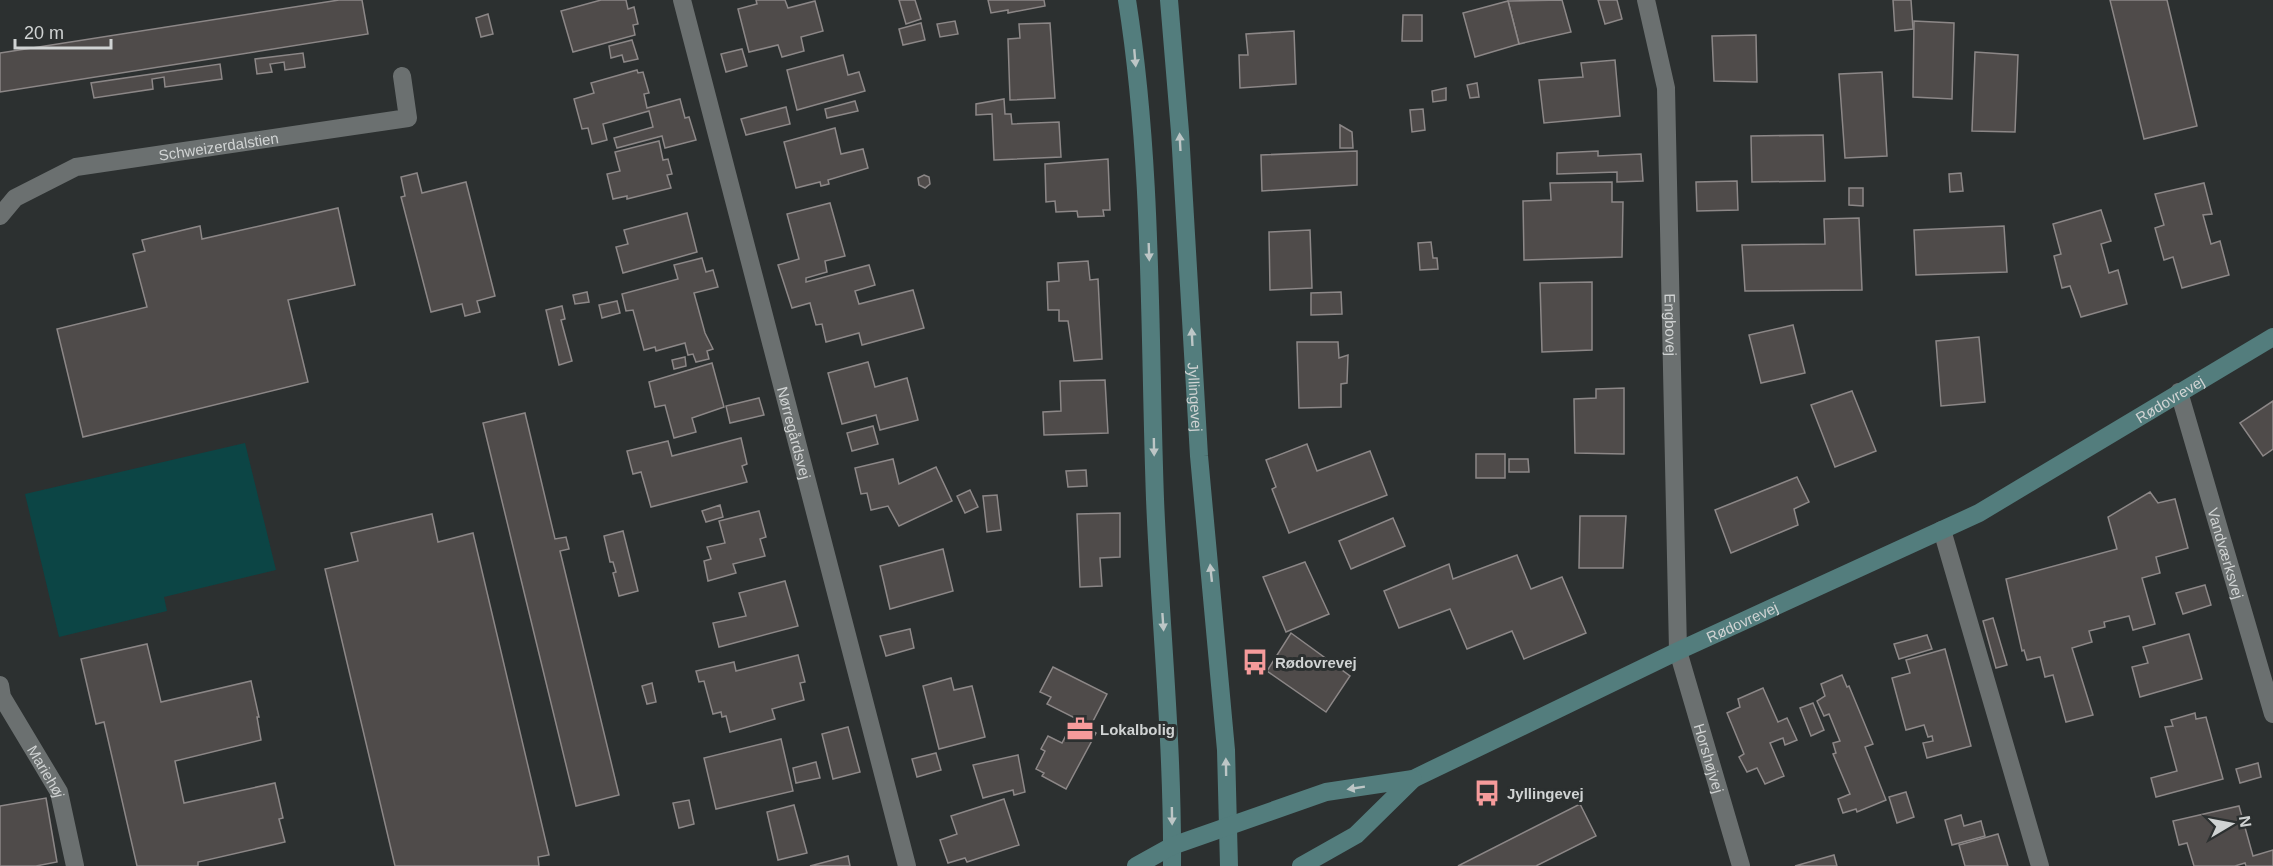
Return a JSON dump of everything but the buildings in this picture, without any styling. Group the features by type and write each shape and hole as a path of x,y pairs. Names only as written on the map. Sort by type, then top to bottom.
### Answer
{"street":[{"name":"Nørregårdsvej","path":"682,0 907,866"},
{"path":"1127,0 1134,41 1147,201 1155,500 1170,736 1172,866"},
{"name":"Jyllingevej","path":"1169,0 1180,132 1199,456 1226,750 1229,866"},
{"name":"Engbovej","path":"1646,0 1666,88 1678,651"},
{"name":"Schweizerdalstien","path":"0,216 15,198 76,167 408,118 402,76"},
{"name":"Rødovrevej","path":"1136,866 1172,846 1326,792 1413,778 1678,651 1979,513 2273,337"},
{"name":"Vandværksvej","path":"2179,392 2273,714"},
{"path":"1942,530 2040,866"},
{"name":"Horshøjvej","path":"1678,651 1741,866"},
{"name":"Mariehøj","path":"0,685 2,697 58,792 75,866"},
{"name":"Rødovrevej","path":"1301,866 1356,835 1413,778"}],"shaded area":[{"path":"245,443 276,570 164,597 167,611 59,637 25,494"}],"place":[{"name":"Rødovrevej","path":"1255,662"},
{"name":"Lokalbolig","path":"1080,729"},
{"name":"Jyllingevej","path":"1487,793"}]}
